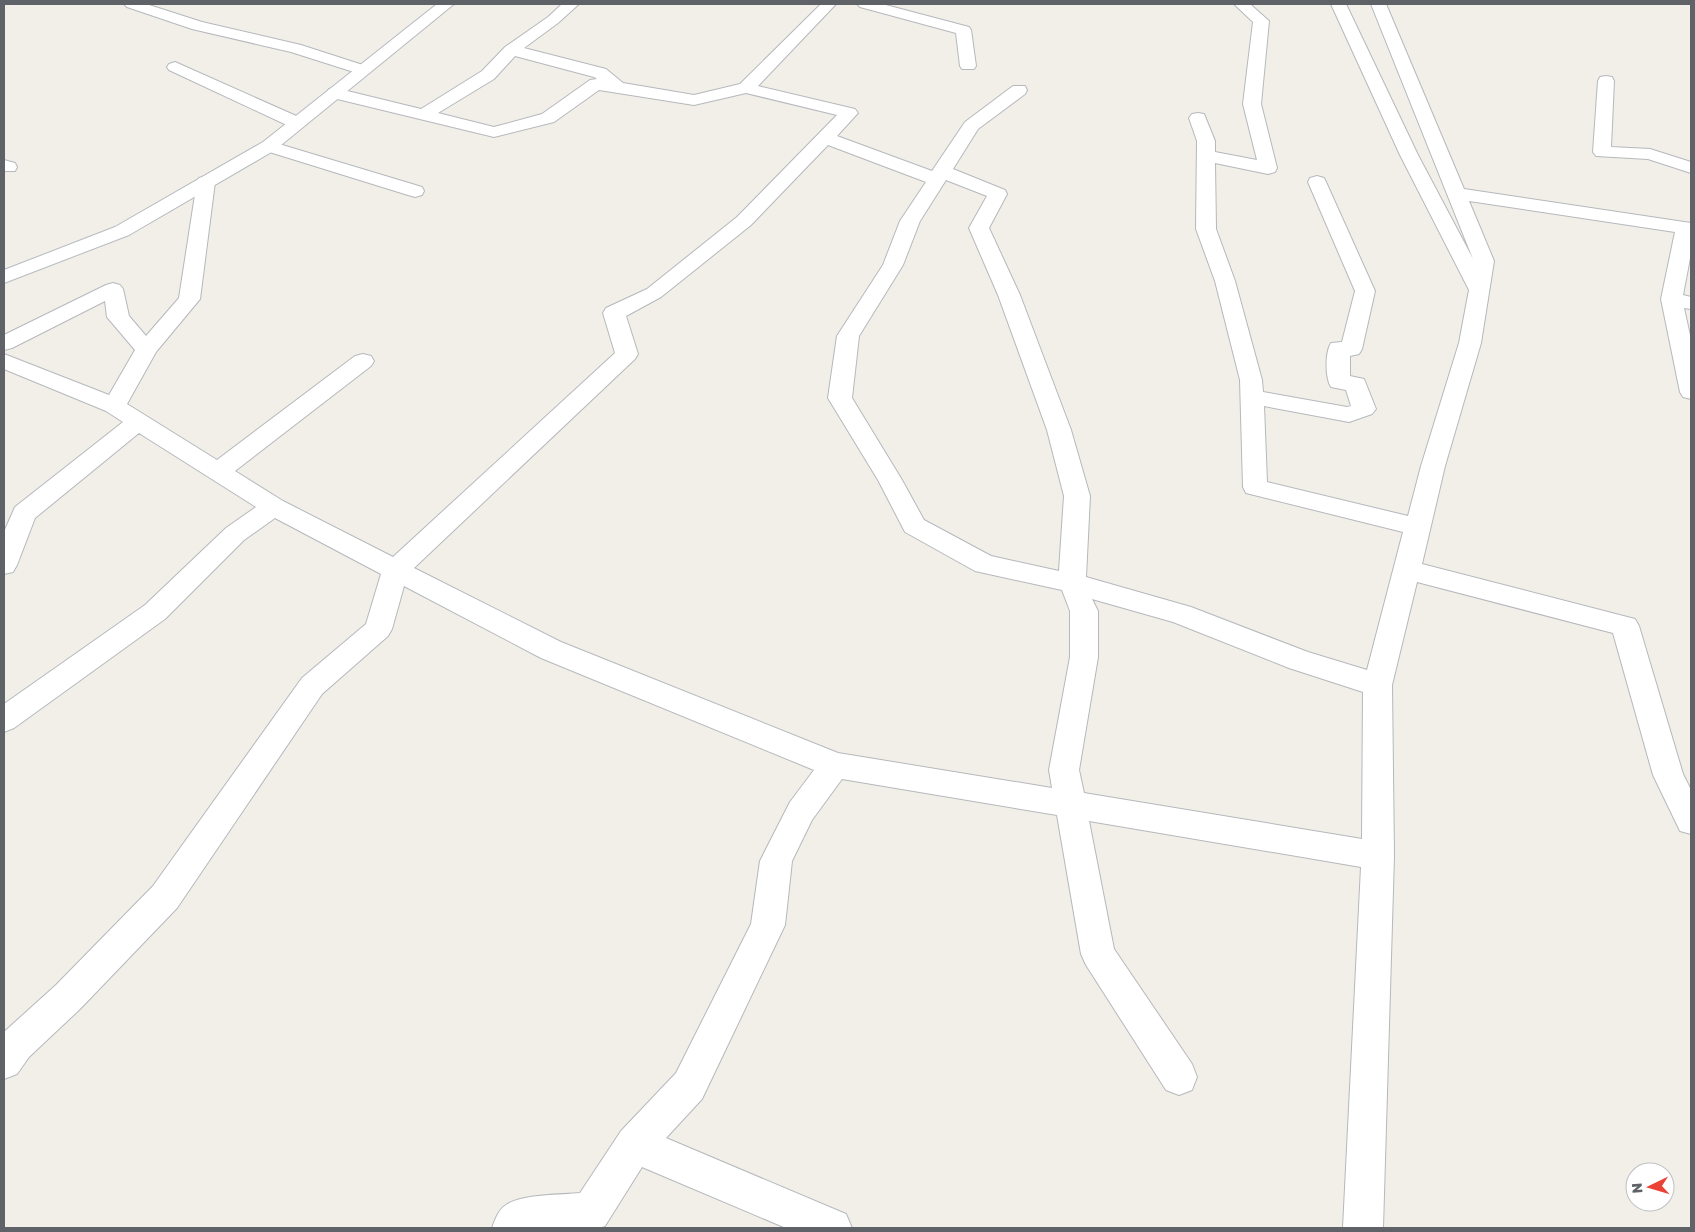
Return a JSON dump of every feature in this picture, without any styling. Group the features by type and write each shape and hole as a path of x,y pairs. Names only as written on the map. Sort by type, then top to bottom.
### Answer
{"street":[{"path":"136,4 198,26 295,48 363,70"},
{"path":"4,278 122,231 269,146 446,4"},
{"path":"423,114 488,75 512,50 553,20 571,4"},
{"path":"746,88 830,4"},
{"path":"865,4 963,30 968,66"},
{"path":"1206,156 1268,168 1252,104 1261,22 1241,4"},
{"path":"1338,4 1409,155 1479,290"},
{"path":"1363,1228 1378,856 1378,685 1433,466 1470,343 1484,261 1378,4"},
{"path":"512,50 600,73 617,88"},
{"path":"175,67 297,123"},
{"path":"1606,81 1602,152 1650,154 1691,168"},
{"path":"4,1060 16,1045 68,997 165,897 312,686 378,629 396,570 627,354 614,313 654,293 744,221 849,113 746,88 694,100 596,84 548,118 494,132 335,93"},
{"path":"1019,90 971,126 910,220 893,265 848,336 840,398 890,480 914,526 984,564 1072,583 1181,614 1299,660 1378,685"},
{"path":"1198,118 1206,141 1206,229 1225,281 1251,380 1255,486 1418,527"},
{"path":"824,137 998,194 979,228 1009,295 1059,430 1077,496 1072,583 1084,611 1084,658 1064,770 1098,954 1179,1076"},
{"path":"269,146 415,191"},
{"path":"114,406 146,350 190,298 206,182"},
{"path":"1252,397 1349,415 1364,409 1356,384 1339,382 1339,348 1351,349 1365,291 1317,182"},
{"path":"1457,194 1686,228 1682,301 1691,392"},
{"path":"4,343 113,289 118,317 146,350"},
{"path":"4,361 114,406 274,507 551,650 835,765 1378,856"},
{"path":"218,472 363,361"},
{"path":"4,565 24,513 139,421"},
{"path":"4,720 155,612 235,534 274,507"},
{"path":"1407,570 1626,626 1668,775 1691,821"},
{"path":"512,1228 520,1219 599,1220 634,1144 689,1086 768,924 776,861 801,811 835,765"},
{"path":"634,1144 832,1228"}]}
